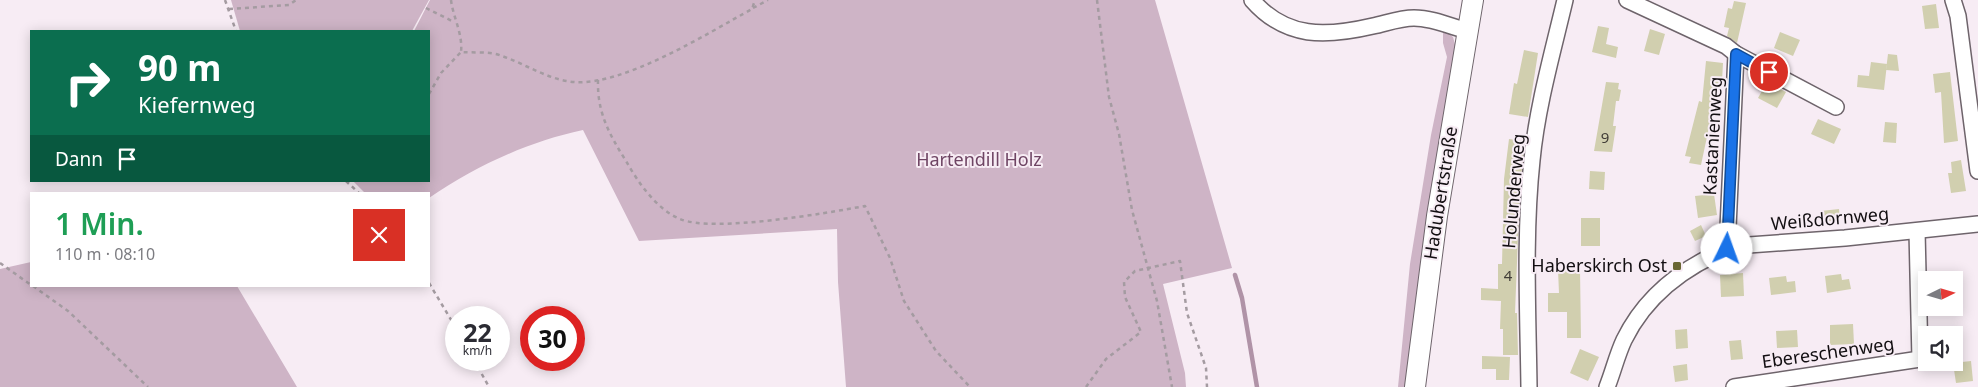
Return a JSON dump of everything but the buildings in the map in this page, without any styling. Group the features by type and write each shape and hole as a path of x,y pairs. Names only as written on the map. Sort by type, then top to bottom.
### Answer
{"street":[{"path":"1252,0 1278,23 1305,32 1321,33 1354,30 1414,18 1426,19 1467,31"},
{"name":"Hadubertstraße","path":"1416,387 1437,216 1473,0"},
{"name":"Holunderweg","path":"1529,387 1527,256 1532,159 1550,64 1565,0"},
{"path":"1627,0 1726,46 1736,54 1836,107"},
{"path":"1953,0 1960,34 1978,171"},
{"name":"Kastanienweg","path":"1727,249 1736,54"},
{"name":"Weißdornweg","path":"1607,387 1624,340 1652,298 1686,269 1727,249 1735,246 1978,224"},
{"name":"Ebereschenweg","path":"1734,387 1920,359 1917,230"}],"path":[{"path":"225,0 236,30"},
{"path":"229,8 289,5 296,0"},
{"path":"430,92 441,73 461,52 460,34 451,0"},
{"path":"752,9 755,0"},
{"path":"461,52 500,55 550,77 574,82 598,80 665,56 768,0"},
{"path":"1097,0 1110,97 1119,134 1132,210 1157,301 1172,387"},
{"path":"426,8 456,23"},
{"path":"598,80 598,101 606,125 622,156 657,202 679,219 691,223 729,223 825,213 865,206 890,258 904,300 936,351 970,387"},
{"path":"347,182 358,192"},
{"path":"1086,387 1106,359 1141,332 1125,297 1124,282 1136,271 1171,261 1180,261 1187,313 1206,368 1206,387"},
{"path":"0,263 30,285"},
{"path":"430,285 445,310"},
{"path":"33,287 68,311 148,387"},
{"path":"480,371 489,387"}],"green space":[{"path":"231,0 429,0 413,30 240,30"},
{"name":"Hartendill Holz","path":"430,0 1155,0 1232,268 1163,284 1185,373 1186,387 846,387 838,282 837,229 639,241 583,130 542,141 503,156 430,197 430,192 364,192 354,182 430,182 430,30 415,30"},
{"path":"1443,28 1453,37 1457,52 1409,387 1398,387 1410,264 1431,135 1447,57 1443,43"},
{"path":"30,262 30,287 238,287 297,387 0,387 0,269"}],"waterway":[{"path":"1235,275 1242,298 1257,387"}],"place":[{"name":"Haberskirch Ost","path":"1677,266"}],"route":[{"path":"1727,249 1736,54 1769,72"}]}
